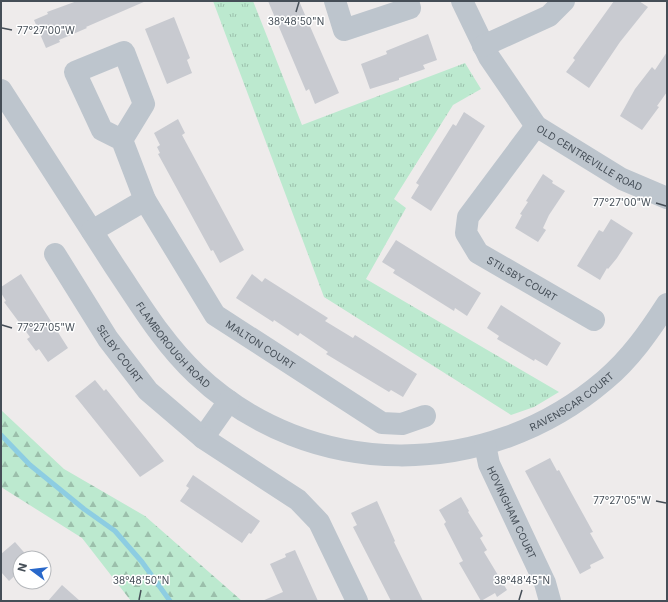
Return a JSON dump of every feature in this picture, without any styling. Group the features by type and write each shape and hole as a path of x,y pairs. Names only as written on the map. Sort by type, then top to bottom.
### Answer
{"street":[{"path":"334,1 344,30 410,8 408,1"},
{"name":"OLD CENTREVILLE ROAD","path":"462,1 483,46 506,83 536,126 622,179 667,198"},
{"path":"483,46 549,16 564,1"},
{"path":"124,52 144,104 122,140 102,130 75,72 124,52"},
{"name":"FLAMBOROUGH ROAD","path":"1,90 92,231 168,344 198,376 229,401 269,424 326,446 348,451 388,455 426,455 445,452"},
{"name":"STILSBY COURT","path":"536,126 468,217 466,233 478,252 594,320"},
{"name":"MALTON COURT","path":"122,140 145,200 215,315 382,423 402,424 425,416"},
{"path":"92,231 145,200"},
{"name":"SELBY COURT","path":"55,254 108,339 148,391 204,438 298,500 319,522 357,601"},
{"name":"RAVENSCAR COURT","path":"445,452 485,445 514,435 552,417 588,394 620,366 646,336 667,304"},
{"path":"204,438 229,401"},
{"name":"HOVINGHAM COURT","path":"485,445 490,464 545,582 550,601"}],"green space":[{"path":"213,1 253,1 302,125 465,63 481,89 453,105 394,199 406,208 366,279 559,392 534,407 511,415 324,297"},
{"path":"1,410 64,469 145,516 242,601 131,601 82,538 1,487"}],"building":[{"path":"77,1 146,1 86,27 87,28 59,40 60,42 46,48 34,20 48,14 47,12"},
{"path":"268,1 299,1 339,93 315,104 309,89 306,91"},
{"path":"614,1 639,1 648,7 620,42 589,88 566,72 575,60 573,58"},
{"path":"174,17 190,58 187,60 192,73 167,84 145,29"},
{"path":"428,34 437,60 423,65 425,69 399,78 399,80 370,89 361,64 387,54 386,51"},
{"path":"667,52 667,92 657,106 659,107 642,130 620,116 635,89 652,67 655,70"},
{"path":"464,112 485,126 431,211 411,198 419,185 416,183 453,124 456,126"},
{"path":"178,119 185,133 182,135 244,250 220,263 213,250 211,251 158,154 160,153 157,147 160,145 154,133"},
{"path":"543,174 553,181 552,183 565,191 549,215 543,228 546,230 538,242 515,228 522,215 520,214 528,202 526,201"},
{"path":"611,219 633,233 617,258 608,269 607,268 600,280 577,266 599,230 603,232"},
{"path":"396,240 481,293 467,316 455,308 454,311 393,273 395,270 382,262"},
{"path":"21,274 68,348 48,362 39,349 36,351 27,339 30,337 4,302 6,301 1,293 1,287"},
{"path":"252,274 262,282 265,278 328,318 325,321 353,338 355,335 417,374 403,397 391,390 389,392 326,354 328,352 300,333 298,336 236,298"},
{"path":"501,305 561,343 547,366 535,359 534,361 497,339 499,336 487,328"},
{"path":"95,380 104,391 106,389 164,461 140,477 75,396"},
{"path":"550,458 557,471 559,470 593,532 590,533 604,558 590,565 591,568 580,574 525,471"},
{"path":"193,475 260,521 251,534 249,533 242,543 180,501 189,488 186,486"},
{"path":"461,497 469,511 468,512 483,536 480,538 487,550 484,552 507,590 497,597 495,593 481,601 459,563 463,561 444,524 446,522 439,510"},
{"path":"377,501 395,541 394,542 423,601 391,601 353,527 357,525 351,513"},
{"path":"15,542 22,550 12,550 12,578 9,581 1,572 1,554"},
{"path":"295,550 318,601 262,601 283,592 270,564 286,557 285,554"},
{"path":"62,585 80,601 48,601"}],"waterway":[{"path":"1,435 30,465 84,509 115,531 142,562 170,601"}]}
